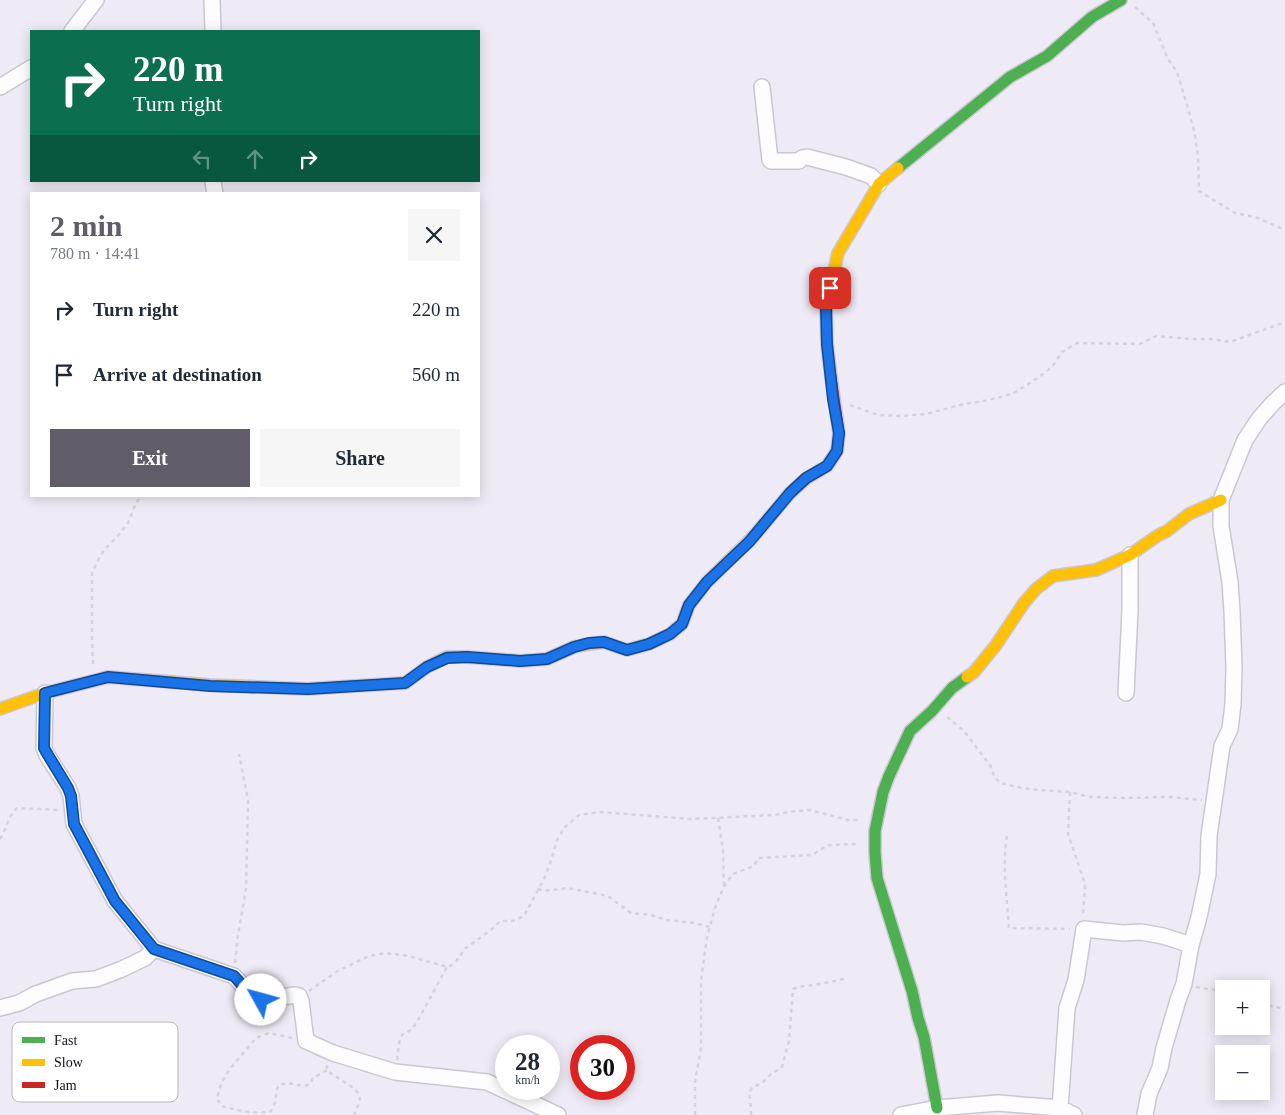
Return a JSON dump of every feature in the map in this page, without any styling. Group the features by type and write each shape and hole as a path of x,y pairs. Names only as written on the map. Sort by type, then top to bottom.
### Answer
{"street":[{"path":"73,30 96,0"},
{"path":"212,0 213,30"},
{"path":"0,709 45,693 108,677 210,686 308,689 405,683 427,667 447,658 467,657 520,661 547,659 574,647 589,643 604,642 627,650 649,644 670,634 682,624 689,605 707,582 749,542 790,493 806,478 827,466 837,451 839,433 827,344 826,306 838,252 879,184 920,148 1010,77 1047,56 1092,17 1121,0"},
{"path":"0,87 30,69"},
{"path":"762,87 771,161 799,161 807,157 846,167 871,176 879,184"},
{"path":"1145,1115 1184,984 1191,945 1199,917 1208,874 1209,836 1222,746 1230,729 1234,668 1230,582 1221,526 1221,500 1245,440 1259,419 1285,392"},
{"path":"937,1108 924,1038 912,991 877,878 875,844 877,821 888,776 910,731 952,688 974,672 996,646 1024,603 1036,589 1053,576 1096,570 1130,555 1189,514 1221,500"},
{"path":"1126,693 1130,611 1130,555"},
{"path":"45,693 44,748 68,788 71,796 74,824 115,901 154,949 234,976 251,995 261,1000 299,996 306,1041 333,1053 395,1072 487,1082 558,1115"},
{"path":"1060,1108 1067,1008 1076,980 1084,929 1123,933 1141,932 1163,936 1191,945"},
{"path":"0,1008 19,1003 36,994 72,981 96,979 145,958 154,949"},
{"path":"901,1115 937,1108 998,1103 1041,1111 1060,1108 1074,1115"}],"path":[{"path":"1133,6 1153,23 1168,59 1177,72 1195,135 1199,191 1235,213 1258,218 1285,230"},
{"path":"833,399 878,415 926,414 1012,394 1038,378 1052,367 1062,352 1077,343 1140,344 1156,336 1212,339 1230,342 1285,322"},
{"path":"94,681 92,573 100,556 128,523 140,497"},
{"path":"936,706 964,731 990,765 994,776 1000,783 1030,789 1070,792 1089,797 1169,797 1214,800"},
{"path":"234,976 238,935 246,889 248,800 239,754"},
{"path":"1007,836 1005,868 1009,928 1084,929 1085,884 1068,834 1070,792"},
{"path":"0,839 5,832 12,812 16,808 72,810"},
{"path":"395,1072 400,1038 411,1030 417,1022 448,967 456,961 463,950 491,930 500,921 513,920 524,916 544,879 557,840 564,827 579,815 600,812 691,819 776,815 810,810 848,820 877,821"},
{"path":"718,818 723,850 724,886"},
{"path":"695,1115 695,1082 701,1048 702,980 707,937 715,908 724,886 733,874 754,866 758,858 761,857 812,855 828,845 875,844"},
{"path":"538,889 544,891 566,888 608,896 631,912 710,927"},
{"path":"299,996 315,988 336,972 369,956 386,953 408,956 448,967"},
{"path":"751,1115 750,1093 752,1088 782,1067 789,1041 793,989 844,979"},
{"path":"1184,984 1215,991"},
{"path":"1270,1006 1285,1009"},
{"path":"306,1041 269,1033 256,1038 229,1070 220,1084 217,1098 221,1106 249,1112 265,1113 271,1111 276,1101 276,1091 279,1086 288,1083 304,1086 310,1084 313,1078 327,1070"},
{"path":"327,1070 326,1066 333,1053"},
{"path":"327,1070 359,1094 360,1101 354,1115"}],"traffic: fast":[{"path":"898,168 1010,77 1047,56 1092,17 1121,0"},
{"path":"337,687 405,683 427,667 447,657 520,661 547,659 583,645"},
{"path":"937,1108 924,1037 912,991 877,878 875,831 883,792 910,731 932,711 952,688 967,677"}],"traffic: slow":[{"path":"831,377 827,344 826,306 838,253 879,184 898,168"},
{"path":"967,677 974,672 996,645 1024,603 1036,589 1053,576 1096,570 1130,555 1189,514 1221,500"},
{"path":"583,645 604,642 627,650 649,644 670,634 682,624 689,605 707,582 753,537"},
{"path":"0,709 45,693 108,677 210,685 308,689 337,687"}],"traffic: jam":[{"path":"753,537 790,493 807,478 827,466 837,451 839,433 831,377"}],"route":[{"path":"261,1000 251,995 234,976 154,949 115,901 74,824 71,796 68,788 44,748 45,693 108,677 210,686 308,689 405,683 427,667 447,658 467,657 520,661 547,659 574,647 589,643 604,642 627,650 649,644 670,634 682,624 689,605 707,582 749,542 790,493 806,478 827,466 837,451 839,433 827,344 826,306 830,288"}]}
